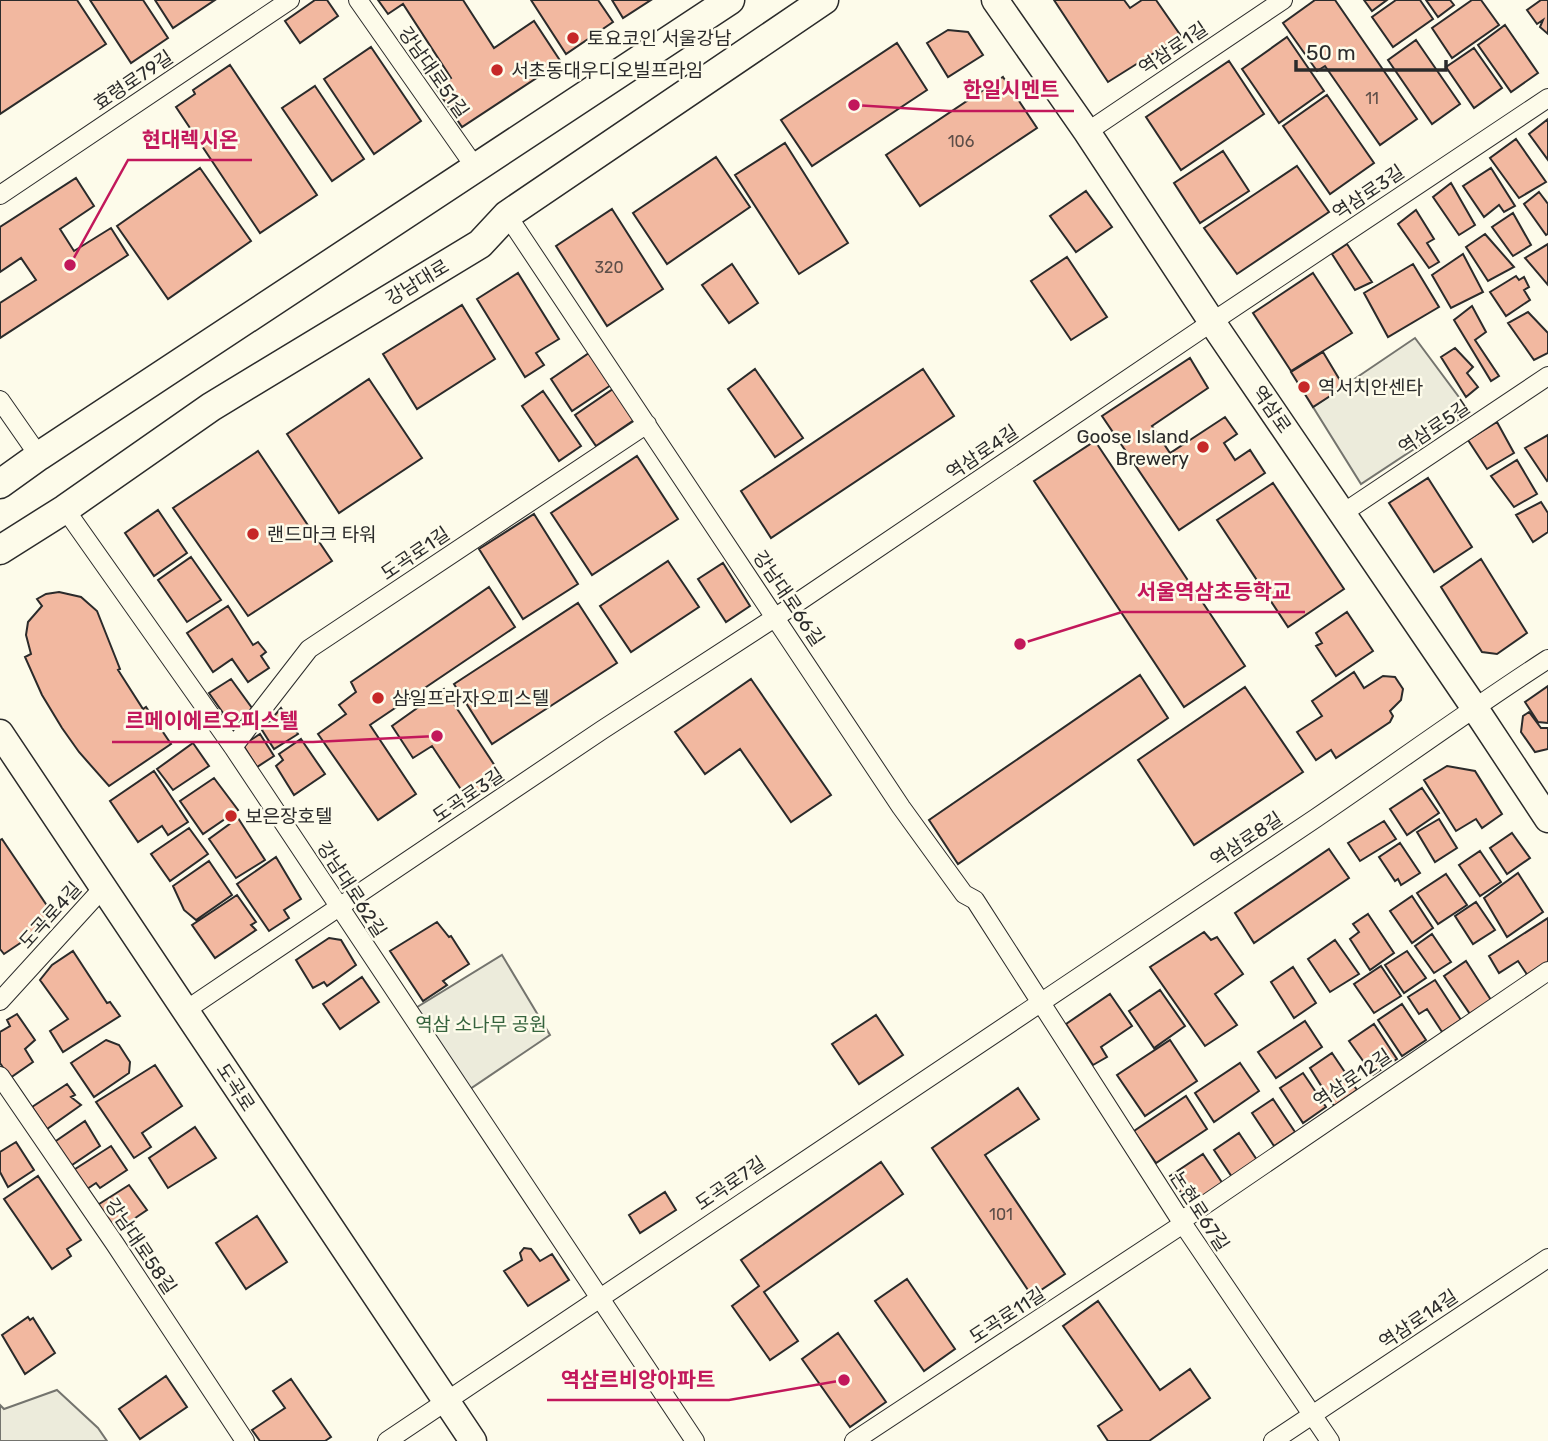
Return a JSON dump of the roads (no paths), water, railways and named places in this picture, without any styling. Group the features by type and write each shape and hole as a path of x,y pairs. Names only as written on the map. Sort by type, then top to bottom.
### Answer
{"main road":[{"path":"0,484 38,456 730,0"},
{"name":"강남대로","path":"0,550 65,509 211,407 480,244 507,215 824,0"},
{"name":"역삼로","path":"995,0 1087,132 1548,820"},
{"name":"도곡로","path":"0,733 473,1441"}],"street":[{"name":"효령로79길","path":"0,195 290,0"},
{"name":"강남대로51길","path":"359,0 475,167"},
{"name":"역삼로1길","path":"1087,132 1283,0"},
{"name":"역삼로3길","path":"1212,322 1548,98"},
{"name":"강남대로66길","path":"507,215 901,807 964,894 975,900 1038,1002"},
{"name":"역삼로4길","path":"776,617 1212,322"},
{"name":"역삼로5길","path":"1343,513 1548,376"},
{"path":"0,400 38,456"},
{"name":"도곡로1길","path":"233,747 309,649 647,424"},
{"name":"강남대로62길","path":"65,509 233,747 695,1441"},
{"name":"도곡로3길","path":"186,1010 776,617"},
{"name":"역삼로8길","path":"1038,1002 1320,815 1474,707 1548,659"},
{"name":"도곡로4길","path":"0,1001 103,888"},
{"name":"역삼로12길","path":"1182,1223 1548,971"},
{"name":"논현로67길","path":"1038,1002 1329,1441"},
{"name":"도곡로7길","path":"387,1441 1038,1002"},
{"name":"강남대로58길","path":"0,1076 245,1441"},
{"name":"도곡로11길","path":"854,1441 1182,1223"},
{"name":"역삼로14길","path":"1273,1441 1548,1258"}],"place":[{"name":"토요코인 서울강남","path":"573,38"},
{"name":"서초동대우디오빌프라임","path":"497,70"},
{"name":"한일시멘트","path":"854,105"},
{"name":"현대렉시온","path":"70,265"},
{"name":"역서치안센타","path":"1304,387"},
{"name":"Goose Island Brewery","path":"1203,447"},
{"name":"랜드마크 타워","path":"253,534"},
{"name":"서울역삼초등학교","path":"1020,644"},
{"name":"삼일프라자오피스텔","path":"378,698"},
{"name":"르메이에르오피스텔","path":"437,736"},
{"name":"보은장호텔","path":"231,816"},
{"name":"역삼르비앙아파트","path":"844,1380"}],"park label":[{"name":"역삼 소나무 공원","path":"481,1024"}]}
